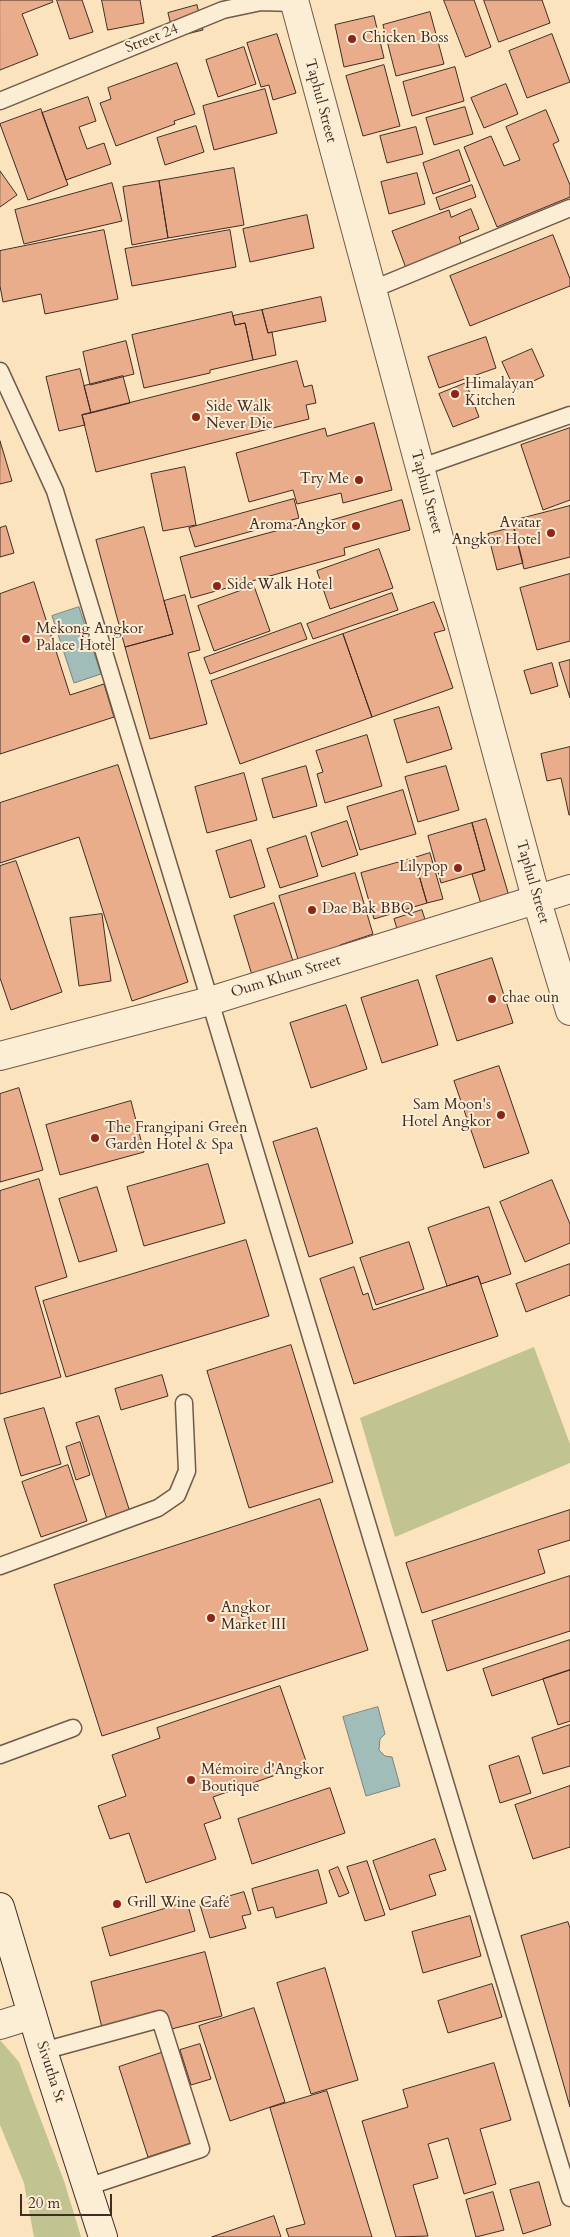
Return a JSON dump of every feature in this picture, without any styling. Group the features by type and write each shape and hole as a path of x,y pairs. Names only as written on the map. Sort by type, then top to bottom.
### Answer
{"street":[{"name":"Taphul Street","path":"299,1 371,290 536,898 570,1011"},
{"name":"Oum Khun Street","path":"0,1056 210,1000 570,889"},
{"name":"Sivutha St","path":"0,1907 102,2237"},
{"path":"0,2025 32,2015"}],"lane":[{"name":"Street 24","path":"0,101 223,10 261,2 299,1"},
{"path":"371,290 570,208"},
{"path":"0,371 54,491 210,1000 570,2198"},
{"path":"419,468 570,415"},
{"path":"0,1566 158,1508 177,1495 187,1471 184,1403"},
{"path":"0,1754 73,1728"},
{"path":"43,2051 160,2019 202,2149 87,2187"}],"green space":[{"path":"534,1347 570,1444 570,1463 395,1537 360,1418"},
{"path":"0,2040 19,2062 64,2181 81,2237 34,2237 24,2183 0,2125"}],"water":[{"path":"79,607 101,674 74,683 52,616"},
{"path":"378,1707 385,1734 380,1739 379,1750 385,1756 392,1757 400,1786 366,1796 343,1717"}],"building":[{"path":"0,0 52,0 53,2 22,14 38,55 0,70"},
{"path":"57,0 82,0 93,32 70,39"},
{"path":"102,0 140,0 144,23 108,30"},
{"path":"444,0 474,0 491,47 466,57"},
{"path":"484,0 542,0 550,23 499,42"},
{"path":"197,5 203,30 174,37 168,13"},
{"path":"430,12 444,64 396,76 383,25"},
{"path":"374,16 384,58 344,67 335,25"},
{"path":"277,34 296,93 273,100 269,85 261,87 247,43"},
{"path":"552,34 570,82 527,98 509,51"},
{"path":"244,47 256,84 218,97 206,60"},
{"path":"177,63 195,114 174,121 175,124 116,146 100,103 111,99 108,88"},
{"path":"384,65 400,126 363,136 346,76"},
{"path":"455,67 464,101 412,116 403,82"},
{"path":"506,84 518,114 484,128 471,98"},
{"path":"265,89 277,133 214,150 203,106"},
{"path":"88,97 96,121 79,127 87,149 104,143 111,164 66,180 42,113"},
{"path":"465,107 473,134 434,145 426,118"},
{"path":"41,109 68,185 28,200 0,124"},
{"path":"546,110 559,141 553,144 570,185 570,197 497,227 464,147 491,136 504,166 520,160 506,127"},
{"path":"196,126 204,152 165,165 157,138"},
{"path":"416,127 423,154 387,163 380,136"},
{"path":"459,150 470,181 433,194 423,163"},
{"path":"234,168 244,225 168,238 159,181"},
{"path":"0,171 17,195 0,207"},
{"path":"417,173 425,204 389,214 381,182"},
{"path":"159,181 168,238 132,245 123,187"},
{"path":"112,183 122,221 24,244 15,210"},
{"path":"472,185 476,197 440,210 436,198"},
{"path":"471,209 479,229 459,237 462,246 406,268 392,231 449,210 451,217"},
{"path":"307,215 314,248 250,262 243,229"},
{"path":"104,230 118,299 45,314 41,294 3,302 0,286 0,251"},
{"path":"230,230 236,267 132,286 125,249"},
{"path":"553,235 570,279 570,286 470,326 450,276"},
{"path":"321,297 326,321 268,333 262,310"},
{"path":"262,310 268,333 272,332 276,355 253,360 245,323 235,325 233,316"},
{"path":"232,312 235,325 245,323 253,360 210,370 210,373 144,388 132,335"},
{"path":"486,337 496,368 439,388 428,357"},
{"path":"126,341 134,374 90,385 83,352"},
{"path":"532,349 544,376 515,390 502,362"},
{"name":"Side Walk Never Die","path":"297,361 304,387 312,385 316,403 306,405 309,419 96,472 82,415"},
{"path":"80,369 91,413 82,415 85,425 59,431 46,377"},
{"path":"123,376 130,403 91,413 84,386"},
{"path":"466,383 479,417 453,427 439,394"},
{"path":"374,423 392,490 343,503 341,493 297,504 293,490 249,502 236,453 325,428 327,436"},
{"path":"570,428 570,500 543,510 521,445"},
{"path":"0,441 12,481 0,484"},
{"path":"185,467 196,525 163,531 151,474"},
{"path":"294,499 299,518 195,547 189,528"},
{"path":"402,500 410,530 344,548 345,555 191,598 180,557 312,521 313,525"},
{"path":"570,506 570,557 524,569 512,521"},
{"path":"6,526 14,553 0,557 0,528"},
{"path":"144,527 173,634 125,647 96,540"},
{"path":"514,527 523,563 497,570 488,534"},
{"path":"379,549 393,588 330,609 317,571"},
{"path":"570,574 570,641 537,650 520,588"},
{"name":"Mekong Angkor Palace Hotel","path":"34,582 70,695 104,684 114,717 0,754 0,594"},
{"path":"254,586 270,631 214,651 198,606"},
{"path":"392,593 398,610 313,639 307,624"},
{"path":"185,595 200,650 188,653 207,724 150,739 125,647 173,634 164,601"},
{"path":"434,602 445,630 434,633 453,688 372,717 343,634"},
{"path":"301,623 307,639 210,674 204,658"},
{"path":"343,634 372,717 240,764 211,681"},
{"path":"570,660 570,698 559,663"},
{"path":"552,663 558,686 531,694 524,671"},
{"path":"439,707 452,749 407,763 394,720"},
{"path":"367,735 382,786 325,803 317,774 323,772 316,751"},
{"path":"570,747 569,815 561,778 547,781 541,754"},
{"path":"118,765 188,982 132,1001 79,837 0,863 0,803"},
{"path":"306,766 317,806 273,818 262,779"},
{"path":"446,766 459,810 418,822 405,777"},
{"path":"244,773 257,820 207,833 195,787"},
{"path":"403,790 416,834 360,850 347,807"},
{"path":"486,819 509,896 481,904 472,874 485,870 472,823"},
{"path":"347,821 358,855 322,867 311,833"},
{"path":"472,823 485,870 441,883 428,836"},
{"path":"306,836 318,876 280,888 267,849"},
{"path":"251,840 265,887 230,898 216,851"},
{"path":"430,853 443,899 427,903 414,858"},
{"path":"414,858 427,903 374,919 361,873"},
{"path":"16,861 62,992 11,1010 0,978 0,866"},
{"path":"355,873 373,934 340,945 343,954 300,966 279,896"},
{"path":"274,903 293,961 252,975 234,916"},
{"path":"422,910 428,929 400,938 394,919"},
{"path":"102,914 111,981 79,986 70,918"},
{"path":"492,958 513,1023 457,1041 436,976"},
{"path":"418,980 438,1045 382,1063 361,998"},
{"path":"346,1005 367,1069 311,1088 290,1023"},
{"path":"499,1066 529,1153 484,1168 454,1081"},
{"path":"19,1088 43,1170 0,1182 0,1094"},
{"name":"The Frangipani Green Garden Hotel & Spa","path":"131,1101 144,1152 60,1175 46,1125"},
{"path":"317,1128 353,1243 309,1257 273,1142"},
{"path":"208,1164 225,1223 144,1246 127,1187"},
{"path":"39,1179 67,1277 35,1287 61,1377 0,1394 0,1191"},
{"path":"552,1180 570,1224 570,1243 525,1262 500,1202"},
{"path":"97,1187 117,1251 79,1262 59,1199"},
{"path":"489,1207 511,1274 481,1284 478,1276 447,1286 428,1228"},
{"path":"246,1240 269,1316 66,1377 43,1301"},
{"path":"409,1242 424,1289 376,1305 360,1258"},
{"path":"570,1264 570,1295 526,1312 516,1284"},
{"path":"354,1267 363,1295 368,1293 373,1310 478,1276 498,1336 354,1384 320,1279"},
{"path":"291,1345 333,1482 249,1508 207,1371"},
{"path":"162,1375 168,1396 121,1410 115,1389"},
{"path":"44,1408 61,1464 21,1476 4,1419"},
{"path":"99,1416 130,1512 107,1519 76,1423"},
{"path":"80,1442 90,1475 76,1480 66,1447"},
{"path":"68,1465 87,1521 41,1537 22,1482"},
{"name":"Angkor Market III","path":"320,1499 368,1650 102,1736 54,1585"},
{"path":"570,1510 570,1540 538,1550 545,1573 422,1613 406,1563"},
{"path":"570,1576 570,1631 447,1671 432,1621"},
{"path":"570,1640 570,1670 492,1696 483,1669"},
{"path":"570,1670 570,1721 558,1725 543,1679"},
{"name":"Mémoire d'Angkor Boutique","path":"280,1686 307,1764 213,1797 221,1818 204,1824 216,1859 146,1883 129,1833 110,1839 98,1806 126,1796 112,1755 160,1738 157,1728"},
{"path":"570,1725 570,1766 543,1774 532,1738"},
{"path":"519,1756 531,1793 500,1803 489,1766"},
{"path":"570,1786 570,1847 533,1859 515,1805"},
{"path":"330,1788 345,1833 252,1864 238,1819"},
{"path":"435,1839 446,1870 429,1875 436,1895 390,1910 373,1861"},
{"path":"367,1861 385,1915 365,1921 347,1867"},
{"path":"338,1867 349,1893 339,1897 329,1871"},
{"path":"318,1870 327,1903 276,1918 273,1907 258,1911 252,1889"},
{"path":"244,1892 251,1914 242,1916 246,1928 210,1938 200,1905"},
{"path":"187,1902 195,1931 110,1956 102,1928"},
{"path":"470,1916 481,1956 423,1973 412,1932"},
{"path":"568,1922 570,1928 570,2107 521,1936"},
{"path":"205,1952 222,2016 156,2033 152,2019 103,2032 91,1982"},
{"path":"325,1968 358,2080 311,2094 277,1983"},
{"path":"492,1984 502,2017 448,2033 438,2001"},
{"path":"254,2008 285,2102 230,2121 199,2026"},
{"path":"200,2044 211,2079 191,2085 180,2050"},
{"path":"164,2052 194,2142 148,2157 119,2067"},
{"path":"494,2063 511,2120 480,2129 496,2184 464,2194 448,2138 428,2144 438,2178 413,2185 428,2236 396,2237 362,2121 408,2107 403,2090"},
{"path":"327,2091 372,2237 289,2237 286,2229 305,2224 270,2108"},
{"path":"539,2182 551,2225 523,2234 510,2190"},
{"path":"493,2192 504,2230 476,2237 466,2200"},
{"path":"274,2216 281,2237 212,2237"}],"place":[{"name":"Chicken Boss","path":"352,39"},
{"name":"Himalayan Kitchen","path":"455,394"},
{"name":"Side Walk Never Die","path":"196,417"},
{"name":"Try Me","path":"359,480"},
{"name":"Aroma Angkor","path":"356,526"},
{"name":"Avatar Angkor Hotel","path":"551,533"},
{"name":"Side Walk Hotel","path":"217,586"},
{"name":"Mekong Angkor Palace Hotel","path":"26,639"},
{"name":"Lilypop","path":"458,868"},
{"name":"Dae Bak BBQ","path":"312,910"},
{"name":"chae oun","path":"492,999"},
{"name":"Sam Moon's Hotel Angkor","path":"501,1115"},
{"name":"The Frangipani Green Garden Hotel & Spa","path":"95,1138"},
{"name":"Angkor Market III","path":"211,1618"},
{"name":"Mémoire d'Angkor Boutique","path":"191,1780"},
{"name":"Grill Wine Café","path":"117,1904"}]}
